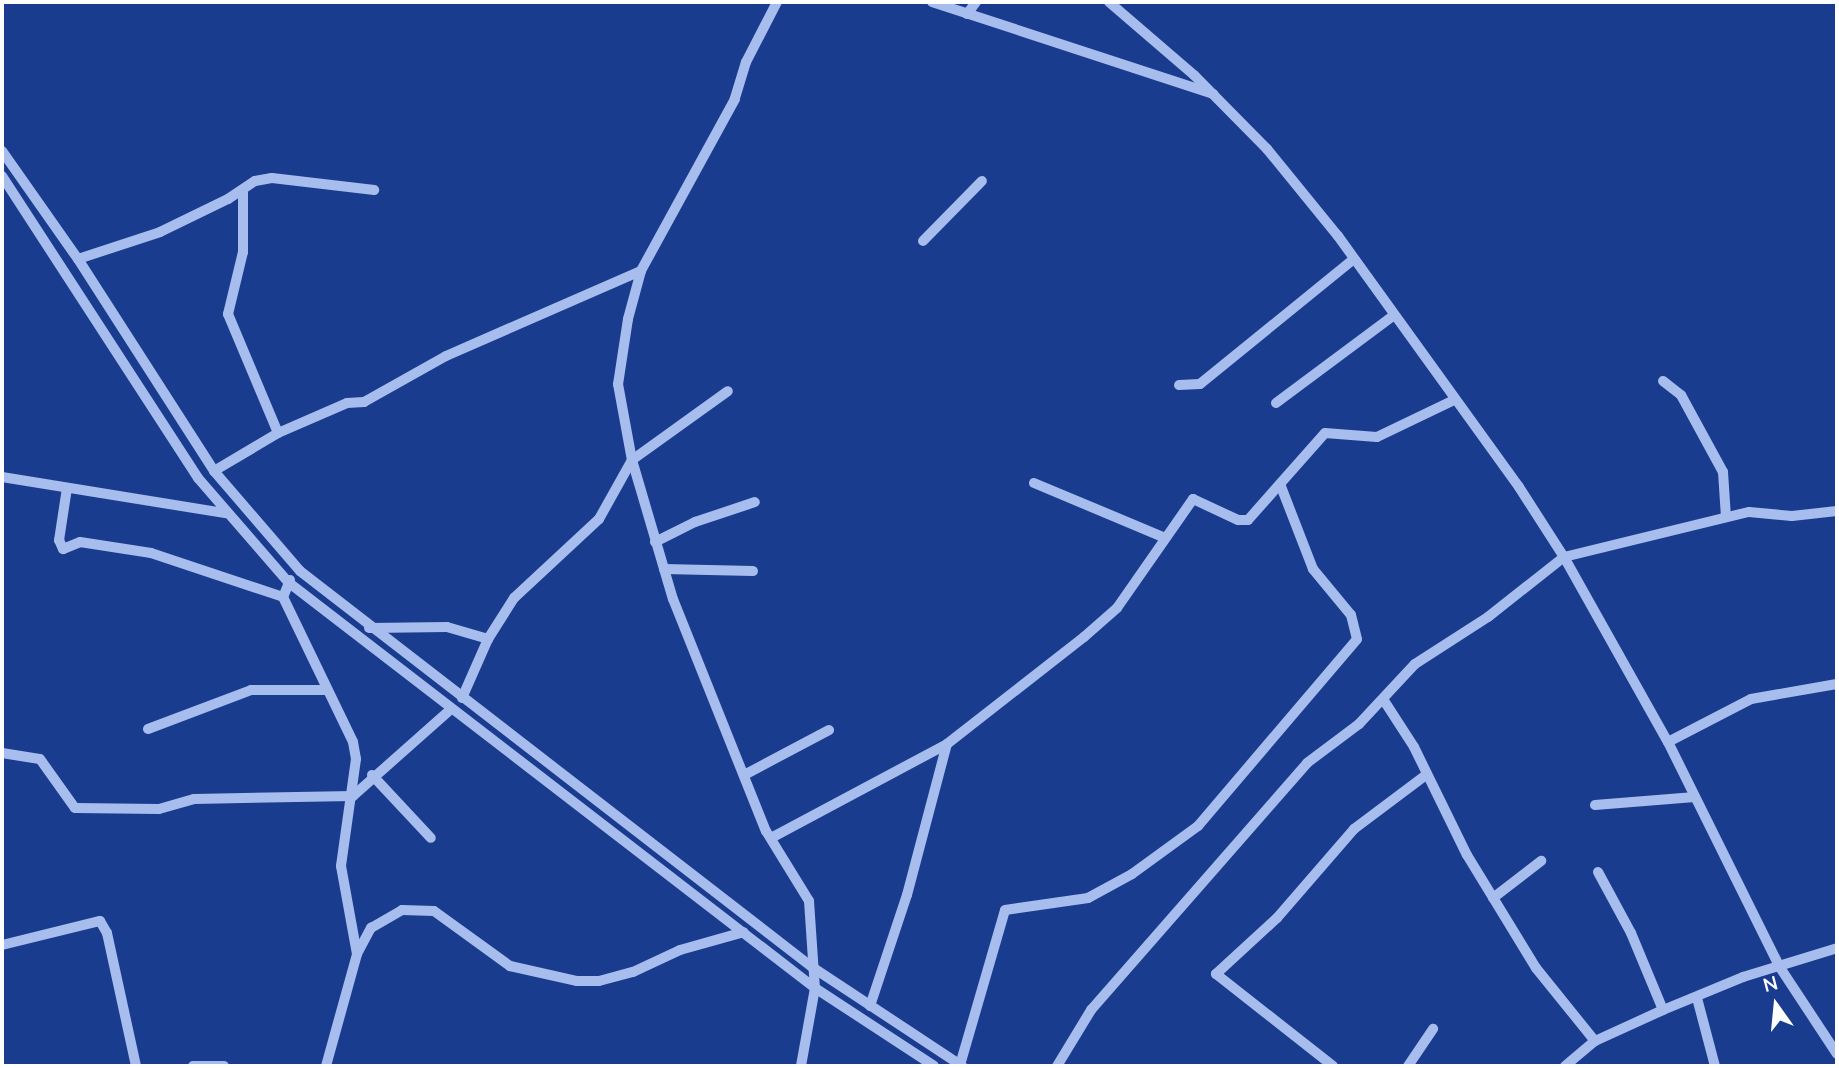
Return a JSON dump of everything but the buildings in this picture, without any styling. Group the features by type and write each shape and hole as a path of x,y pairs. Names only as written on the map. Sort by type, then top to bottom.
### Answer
{"street":[{"path":"777,2 746,62 735,99 641,271 618,373 632,460 664,569 718,715 746,774 771,838 809,901 815,988 801,1066"},
{"path":"932,2 1215,95"},
{"path":"967,14 976,2"},
{"path":"1109,2 1215,95 1267,149 1354,260 1564,557 1668,741 1779,966 1837,1054"},
{"path":"2,151 78,259 214,471 300,571 369,628 812,967 961,1066 1005,910 1088,898 1132,874 1198,827 1357,639 1351,615 1313,569 1280,484"},
{"path":"2,176 198,478 225,513 288,582 450,710 815,988 934,1066"},
{"path":"78,259 160,232 243,190 255,181 272,178 374,190"},
{"path":"923,241 982,181"},
{"path":"243,190 243,252 228,314 278,433"},
{"path":"1179,385 1200,384 1354,260"},
{"path":"214,471 278,433 347,404 364,402 446,356 641,271"},
{"path":"1276,403 1394,315"},
{"path":"1662,381 1681,395 1723,472 1726,517"},
{"path":"462,698 488,639 514,598 599,519 632,460 728,391"},
{"path":"771,838 947,744 1098,626 1117,608 1163,537 1193,499 1242,522 1325,433 1377,437 1454,400"},
{"path":"2,477 225,513"},
{"path":"1034,483 1163,537"},
{"path":"67,488 60,540 63,549 80,542 151,553 283,597"},
{"path":"655,542 695,522 755,502"},
{"path":"1057,1066 1091,1010 1307,763 1359,724 1415,664 1488,617 1564,557 1749,512 1792,516 1837,511"},
{"path":"664,569 753,571"},
{"path":"300,571 288,582 283,597 353,742 353,796 345,820 341,866 357,954"},
{"path":"369,628 447,627 488,639"},
{"path":"1668,741 1751,699 1837,684"},
{"path":"149,729 251,690 326,690"},
{"path":"1383,699 1493,898 1536,968 1595,1041"},
{"path":"2,753 40,759 75,808 159,809 194,799 353,796 372,775 416,743 450,710"},
{"path":"746,774 829,730"},
{"path":"870,1006 907,895 947,744"},
{"path":"372,775 431,838"},
{"path":"1333,1066 1216,974 1276,918 1354,829 1426,775"},
{"path":"1595,805 1695,797"},
{"path":"1493,898 1541,862"},
{"path":"1598,872 1631,933 1663,1010"},
{"path":"326,1066 357,954 371,928 402,910 425,908 448,917 510,966 577,981 599,981 633,972 680,950 744,932"},
{"path":"2,945 100,921 105,925 136,1066"},
{"path":"1565,1066 1595,1041 1663,1010 1779,966 1837,948"},
{"path":"1697,998 1715,1066"},
{"path":"1408,1066 1433,1029"},
{"path":"194,1066 224,1066"}]}
